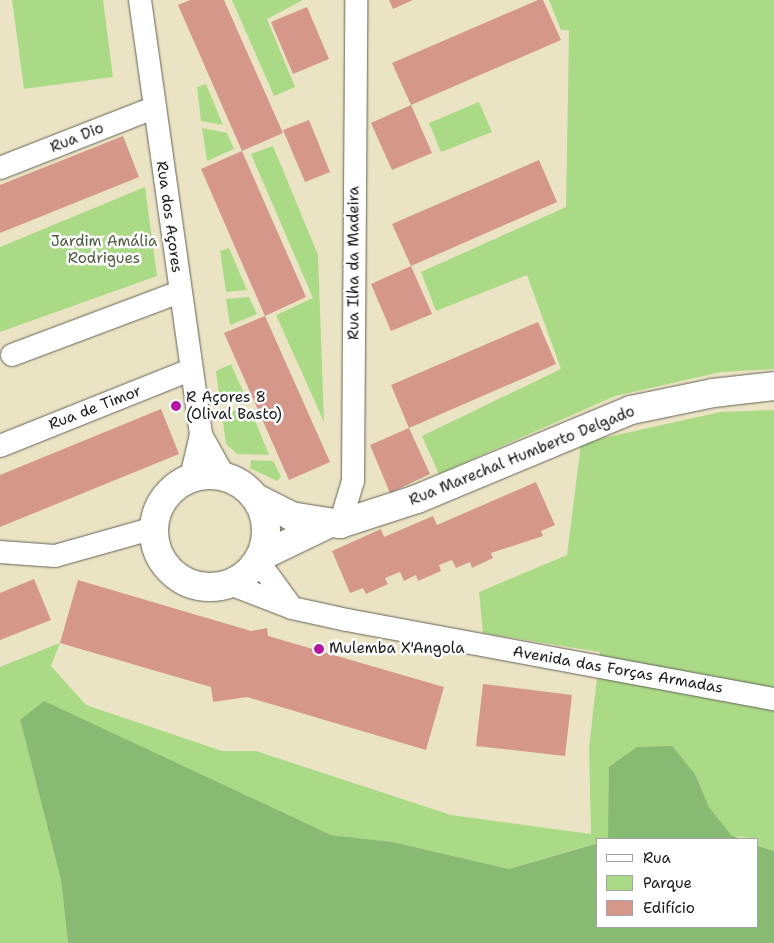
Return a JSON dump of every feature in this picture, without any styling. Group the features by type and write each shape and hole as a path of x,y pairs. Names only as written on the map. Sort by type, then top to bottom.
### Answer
{"street":[{"name":"Rua dos Açores","path":"140,0 153,108 200,435 191,477"},
{"name":"Rua Ilha da Madeira","path":"336,523 353,481 356,0"},
{"name":"Rua Dio","path":"0,168 153,108"},
{"path":"12,355 180,292"},
{"name":"Rua de Timor","path":"0,446 190,370"},
{"name":"Rua Marechal Humberto Delgado","path":"260,558 336,523 417,500 630,410 713,392 774,386"},
{"name":"Rua dos Açores","path":"200,435 224,476"},
{"path":"224,476 239,482 258,499 266,523 260,558 230,584 211,588 177,576 164,563 152,529 164,497 191,477 224,476"},
{"name":"Rua Marechal Humberto Delgado","path":"258,499 291,516 336,523"},
{"path":"0,552 55,556 152,529"},
{"path":"260,558 292,608"},
{"name":"Avenida das Forças Armadas","path":"230,584 292,608 461,643 774,699"}],"green space":[{"path":"12,0 103,0 113,77 24,89"},
{"path":"232,0 303,0 267,19 295,87 274,96"},
{"path":"549,0 774,0 774,369 721,372 615,396 439,474 422,436 561,369 527,275 436,311 421,272 566,207 569,30 561,30"},
{"path":"206,84 223,125 201,121 197,87"},
{"path":"479,102 492,132 441,152 429,123"},
{"path":"202,128 227,133 234,149 207,161"},
{"path":"273,146 318,255 324,422 276,315 313,298 251,154"},
{"name":"Jardim Amália Rodrigues","path":"145,187 157,276 0,332 0,247"},
{"path":"229,248 247,290 226,292 220,251"},
{"path":"249,297 257,314 230,325 226,299"},
{"path":"231,364 249,405 220,402 216,371"},
{"path":"221,409 252,413 269,455 237,454 226,444"},
{"path":"774,410 774,851 759,846 759,838 731,836 709,807 695,774 611,817 610,838 596,838 596,843 509,869 393,842 331,835 255,801 20,720 61,880 68,943 0,943 0,667 60,643 51,666 86,705 222,751 256,751 451,815 591,834 589,747 600,652 483,633 479,592 567,555 581,443 720,412"},
{"path":"251,460 273,461 281,477 277,481 250,468"},
{"path":"44,701 331,835 393,842 509,869 596,844 596,928 759,928 759,846 774,851 774,943 68,943 61,880 20,720"},
{"path":"672,746 695,774 709,807 731,835 738,838 608,838 609,767 637,747"}],"building":[{"path":"190,0 224,0 283,133 242,151 178,5"},
{"path":"389,0 413,0 393,9"},
{"path":"538,0 543,0 561,40 411,105 392,63"},
{"path":"307,7 329,59 293,74 271,22"},
{"path":"411,105 432,153 392,170 371,123"},
{"path":"309,120 330,172 305,182 283,130"},
{"path":"123,136 139,177 0,233 0,185"},
{"path":"242,151 306,297 265,316 201,169"},
{"path":"539,160 557,202 411,266 392,224"},
{"path":"411,266 432,314 391,331 371,284"},
{"path":"265,316 330,462 289,480 224,333"},
{"path":"538,322 556,364 409,428 391,385"},
{"path":"161,409 179,454 0,527 0,475"},
{"path":"409,428 430,474 390,493 370,445"},
{"path":"536,482 555,525 541,531 543,536 491,553 493,558 472,568 470,562 456,568 452,560 439,565 441,571 418,581 416,575 404,581 400,572 385,578 388,584 366,594 363,588 350,593 332,551 381,529 384,537 433,516 437,525"},
{"path":"34,579 51,620 0,640 0,593"},
{"path":"78,580 251,631 267,628 268,636 444,687 426,750 247,697 213,702 211,687 60,643"},
{"path":"483,684 572,695 565,756 476,746"}],"place":[{"name":"R Açores 8 (Olival Basto)","path":"176,406"},
{"name":"Mulemba X'Angola","path":"319,649"}]}
